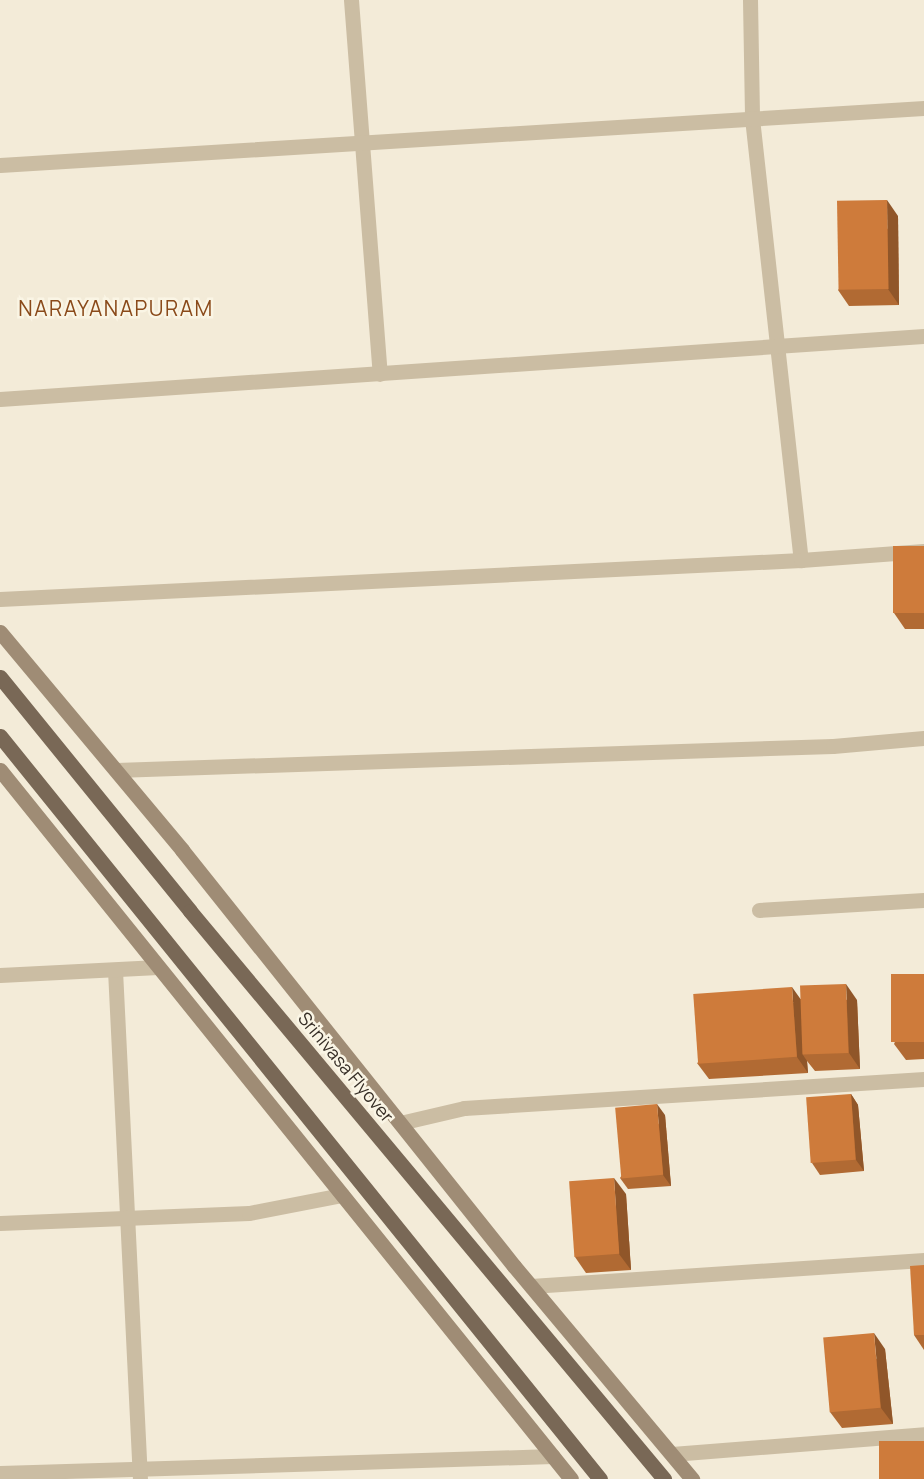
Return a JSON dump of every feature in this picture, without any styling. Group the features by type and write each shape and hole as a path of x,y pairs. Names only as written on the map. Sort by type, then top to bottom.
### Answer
{"main road":[{"name":"Srinivasa Flyover","path":"0,677 190,911 664,1479"},
{"path":"0,736 341,1155 600,1479"}],"street":[{"path":"351,0 360,142 380,374"},
{"path":"750,0 752,118 801,560"},
{"path":"0,165 924,108"},
{"path":"0,399 924,336"},
{"path":"0,599 801,560 924,551"},
{"path":"0,632 116,770 531,1286 692,1479"},
{"path":"116,770 833,746 924,738"},
{"path":"0,770 571,1479"},
{"path":"759,910 924,900"},
{"path":"0,975 158,967"},
{"path":"115,970 139,1474"},
{"path":"400,1124 465,1108 924,1079"},
{"path":"0,1223 249,1213 342,1195"},
{"path":"531,1286 924,1260"},
{"path":"672,1454 924,1434"},
{"path":"0,1473 139,1474 553,1456"}],"building":[{"path":"887,200 889,289 839,290 837,201"},
{"path":"893,546 924,546 924,613 893,613"},
{"path":"891,974 924,974 924,1042 891,1042"},
{"path":"846,984 848,1053 802,1055 800,986"},
{"path":"792,987 797,1057 698,1064 693,994"},
{"path":"851,1094 856,1160 811,1163 806,1097"},
{"path":"657,1104 663,1175 621,1178 615,1108"},
{"path":"614,1178 619,1254 574,1257 569,1181"},
{"path":"924,1265 924,1335 914,1335 910,1266"},
{"path":"874,1333 881,1408 830,1412 823,1337"},
{"path":"879,1441 924,1441 924,1479 879,1479"}],"district":[{"name":"NARAYANAPURAM","path":"116,308"}]}
